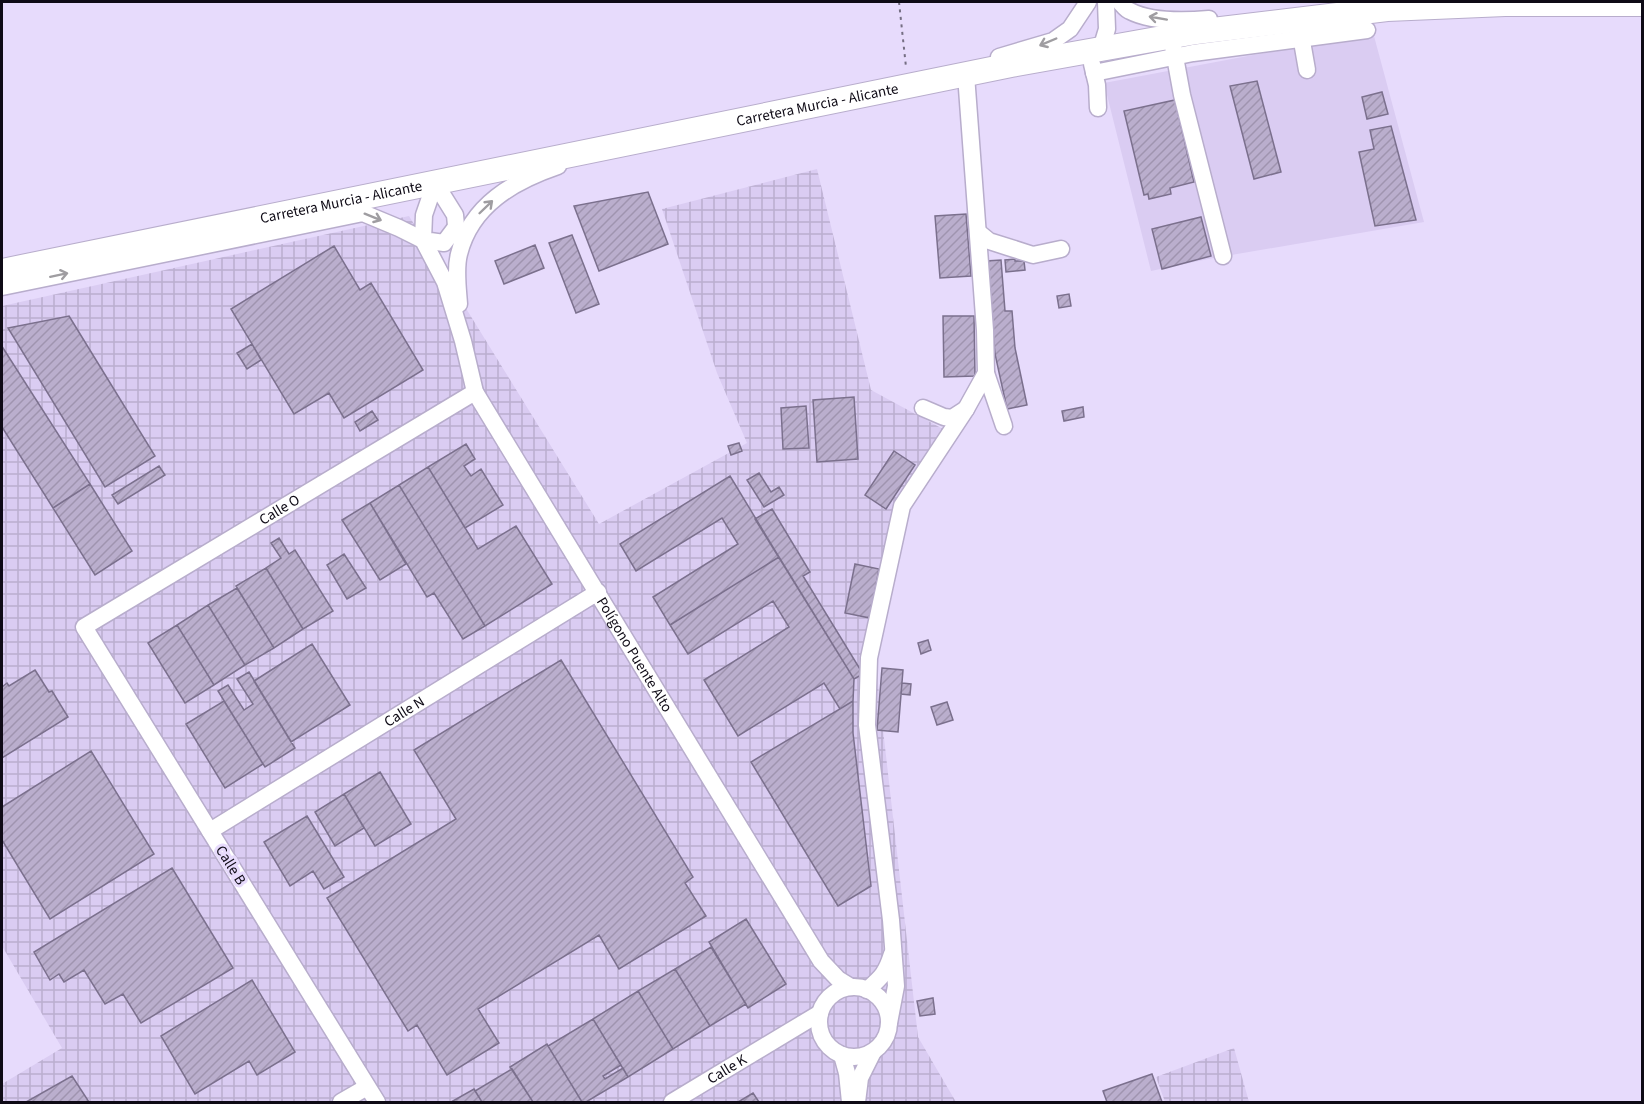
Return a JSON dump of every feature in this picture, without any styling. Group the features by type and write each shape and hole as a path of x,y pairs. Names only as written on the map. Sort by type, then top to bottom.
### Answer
{"highway":[{"name":"Carretera Murcia - Alicante","path":"2,271 966,75 1300,29 1341,15 1387,9 1505,4 1642,4"}],"street":[{"path":"909,86 938,69 1007,55 1053,41 1070,29 1088,2"},
{"path":"1098,108 1095,58 1107,29 1106,2"},
{"path":"1120,2 1129,11 1182,22 1297,11 1341,15"},
{"path":"1307,70 1300,29 1366,30"},
{"path":"1173,47 1182,95 1223,256"},
{"path":"966,75 985,330 986,373 1004,426"},
{"path":"458,255 472,220 500,194 540,172 622,145"},
{"path":"435,183 455,215 463,341"},
{"path":"435,183 424,215 423,240 445,282 463,341"},
{"path":"2,287 363,213 423,240 444,243 456,227"},
{"path":"978,232 989,241 1033,255 1061,249"},
{"name":"Polígono Puente Alto","path":"463,341 475,392 821,961 838,979 876,995 888,1012 889,1023"},
{"path":"857,1102 860,1077 873,1052 887,1034 896,986 890,909 867,725 869,658 902,506 966,409 986,373"},
{"name":"Calle O","path":"84,627 475,392"},
{"path":"923,408 952,418 966,409"},
{"name":"Calle N","path":"210,831 598,592"},
{"name":"Calle B","path":"84,627 377,1102"},
{"path":"822,1009 831,996 840,990 859,988 887,970 893,950"},
{"name":"Polígono Puente Alto","path":"821,961 825,984 819,1023 825,1042"},
{"name":"Calle K","path":"672,1102 768,1043 782,1037 822,1009"},
{"path":"782,1037 806,1036 825,1042 842,1055 853,1058 873,1052"},
{"path":"842,1055 847,1073 850,1102"},
{"path":"341,1102 368,1087"}],"path":[{"path":"899,2 909,86"}],"shaded area":[{"path":"1374,36 1424,222 1151,271 1104,83 1253,55"},
{"path":"817,169 871,390 943,429 893,505 867,645 875,659 918,1037 956,1102 2,1102 2,1084 62,1048 2,946 2,306 409,216 599,524 747,443 717,373 662,209"},
{"path":"1234,1048 1249,1102 1165,1102 1156,1077"}],"building":[{"path":"1257,81 1281,172 1254,179 1230,86"},
{"path":"1382,92 1388,114 1367,119 1362,97"},
{"path":"1175,100 1194,182 1170,188 1171,194 1149,199 1148,194 1144,195 1124,111"},
{"path":"1391,126 1416,220 1375,226 1359,152 1374,149 1370,130"},
{"path":"648,192 668,244 599,271 574,206"},
{"path":"966,214 971,276 940,278 935,216"},
{"path":"1201,217 1211,256 1162,269 1152,229"},
{"path":"572,235 599,304 576,313 549,243"},
{"path":"535,245 544,268 504,284 495,261"},
{"path":"334,246 360,290 371,283 423,370 344,418 329,393 294,414 231,309"},
{"path":"1015,259 1015,261 1024,261 1025,270 1006,272 1005,260"},
{"path":"1001,260 1005,311 1012,311 1015,348 1027,405 1007,409 995,354 986,261"},
{"path":"1069,294 1071,306 1059,308 1057,296"},
{"path":"69,316 155,456 105,487 8,328"},
{"path":"943,316 974,316 975,376 944,377"},
{"path":"252,344 261,360 247,369 237,353"},
{"path":"3,348 90,484 53,508 2,427"},
{"path":"854,397 858,459 817,462 813,400"},
{"path":"806,406 809,448 783,449 781,408"},
{"path":"1083,407 1084,417 1064,421 1062,411"},
{"path":"372,411 378,420 360,431 355,422"},
{"path":"739,443 742,451 731,455 728,446"},
{"path":"466,444 475,459 464,466 471,476 481,469 503,505 465,528 428,467"},
{"path":"894,451 915,465 886,509 865,495"},
{"path":"159,466 165,475 118,504 112,495"},
{"path":"428,467 478,549 516,526 552,584 485,626 399,485"},
{"path":"759,473 771,492 779,487 784,495 764,507 747,480"},
{"path":"730,476 779,557 670,625 653,597 738,544 722,518 636,571 620,544"},
{"path":"90,484 132,551 95,575 53,508"},
{"path":"399,485 485,626 463,639 434,593 427,597 370,503"},
{"path":"370,503 406,564 380,580 342,520"},
{"path":"772,509 810,572 803,576 863,674 854,679 755,519"},
{"path":"279,538 289,554 295,550 333,611 303,629 266,568 281,558 271,543"},
{"path":"344,554 366,588 347,599 327,565"},
{"path":"779,557 854,679 853,701 840,709 824,683 738,736 704,680 789,627 773,601 688,654 670,625"},
{"path":"855,564 879,569 870,618 845,613"},
{"path":"266,568 303,629 274,648 236,586"},
{"path":"237,588 274,648 245,665 208,605"},
{"path":"208,605 245,665 214,685 177,625"},
{"path":"177,625 214,685 185,703 148,643"},
{"path":"928,640 931,650 921,654 918,643"},
{"path":"312,644 350,705 291,742 254,681"},
{"path":"561,660 693,877 685,883 706,916 619,969 599,935 478,1009 499,1043 447,1075 417,1025 408,1031 327,898 456,819 414,750"},
{"path":"882,668 903,670 898,732 877,730"},
{"path":"35,670 49,692 52,691 68,717 2,758 2,687 7,683 9,686"},
{"path":"249,672 295,748 265,767 218,691 228,685 244,710 253,704 237,679"},
{"path":"902,683 911,684 910,695 901,694"},
{"path":"224,701 263,764 225,788 186,724"},
{"path":"853,701 853,733 871,886 838,906 751,762"},
{"path":"947,702 953,720 937,725 931,707"},
{"path":"91,751 154,854 50,919 2,840 2,807"},
{"path":"380,772 411,824 375,846 344,794"},
{"path":"344,794 364,828 335,846 315,812"},
{"path":"307,816 344,877 324,889 313,871 290,886 264,842"},
{"path":"172,868 233,968 141,1023 123,994 105,1004 84,970 64,982 59,974 50,980 34,952"},
{"path":"746,919 786,984 748,1008 709,942"},
{"path":"711,947 746,1004 710,1026 675,969"},
{"path":"675,969 710,1026 673,1049 638,991"},
{"path":"252,980 295,1052 257,1075 249,1061 195,1094 161,1036"},
{"path":"638,991 673,1049 628,1077 593,1019"},
{"path":"933,998 935,1014 920,1016 917,1001"},
{"path":"593,1019 621,1065 603,1076 605,1079 623,1068 628,1077 586,1102 582,1102 548,1046"},
{"path":"547,1044 582,1102 533,1102 510,1067"},
{"path":"512,1069 533,1102 482,1102 475,1091"},
{"path":"1152,1074 1162,1102 1107,1102 1103,1091"},
{"path":"72,1076 89,1102 26,1102"},
{"path":"474,1089 482,1102 451,1102"},
{"path":"753,1093 759,1102 738,1102"}]}
